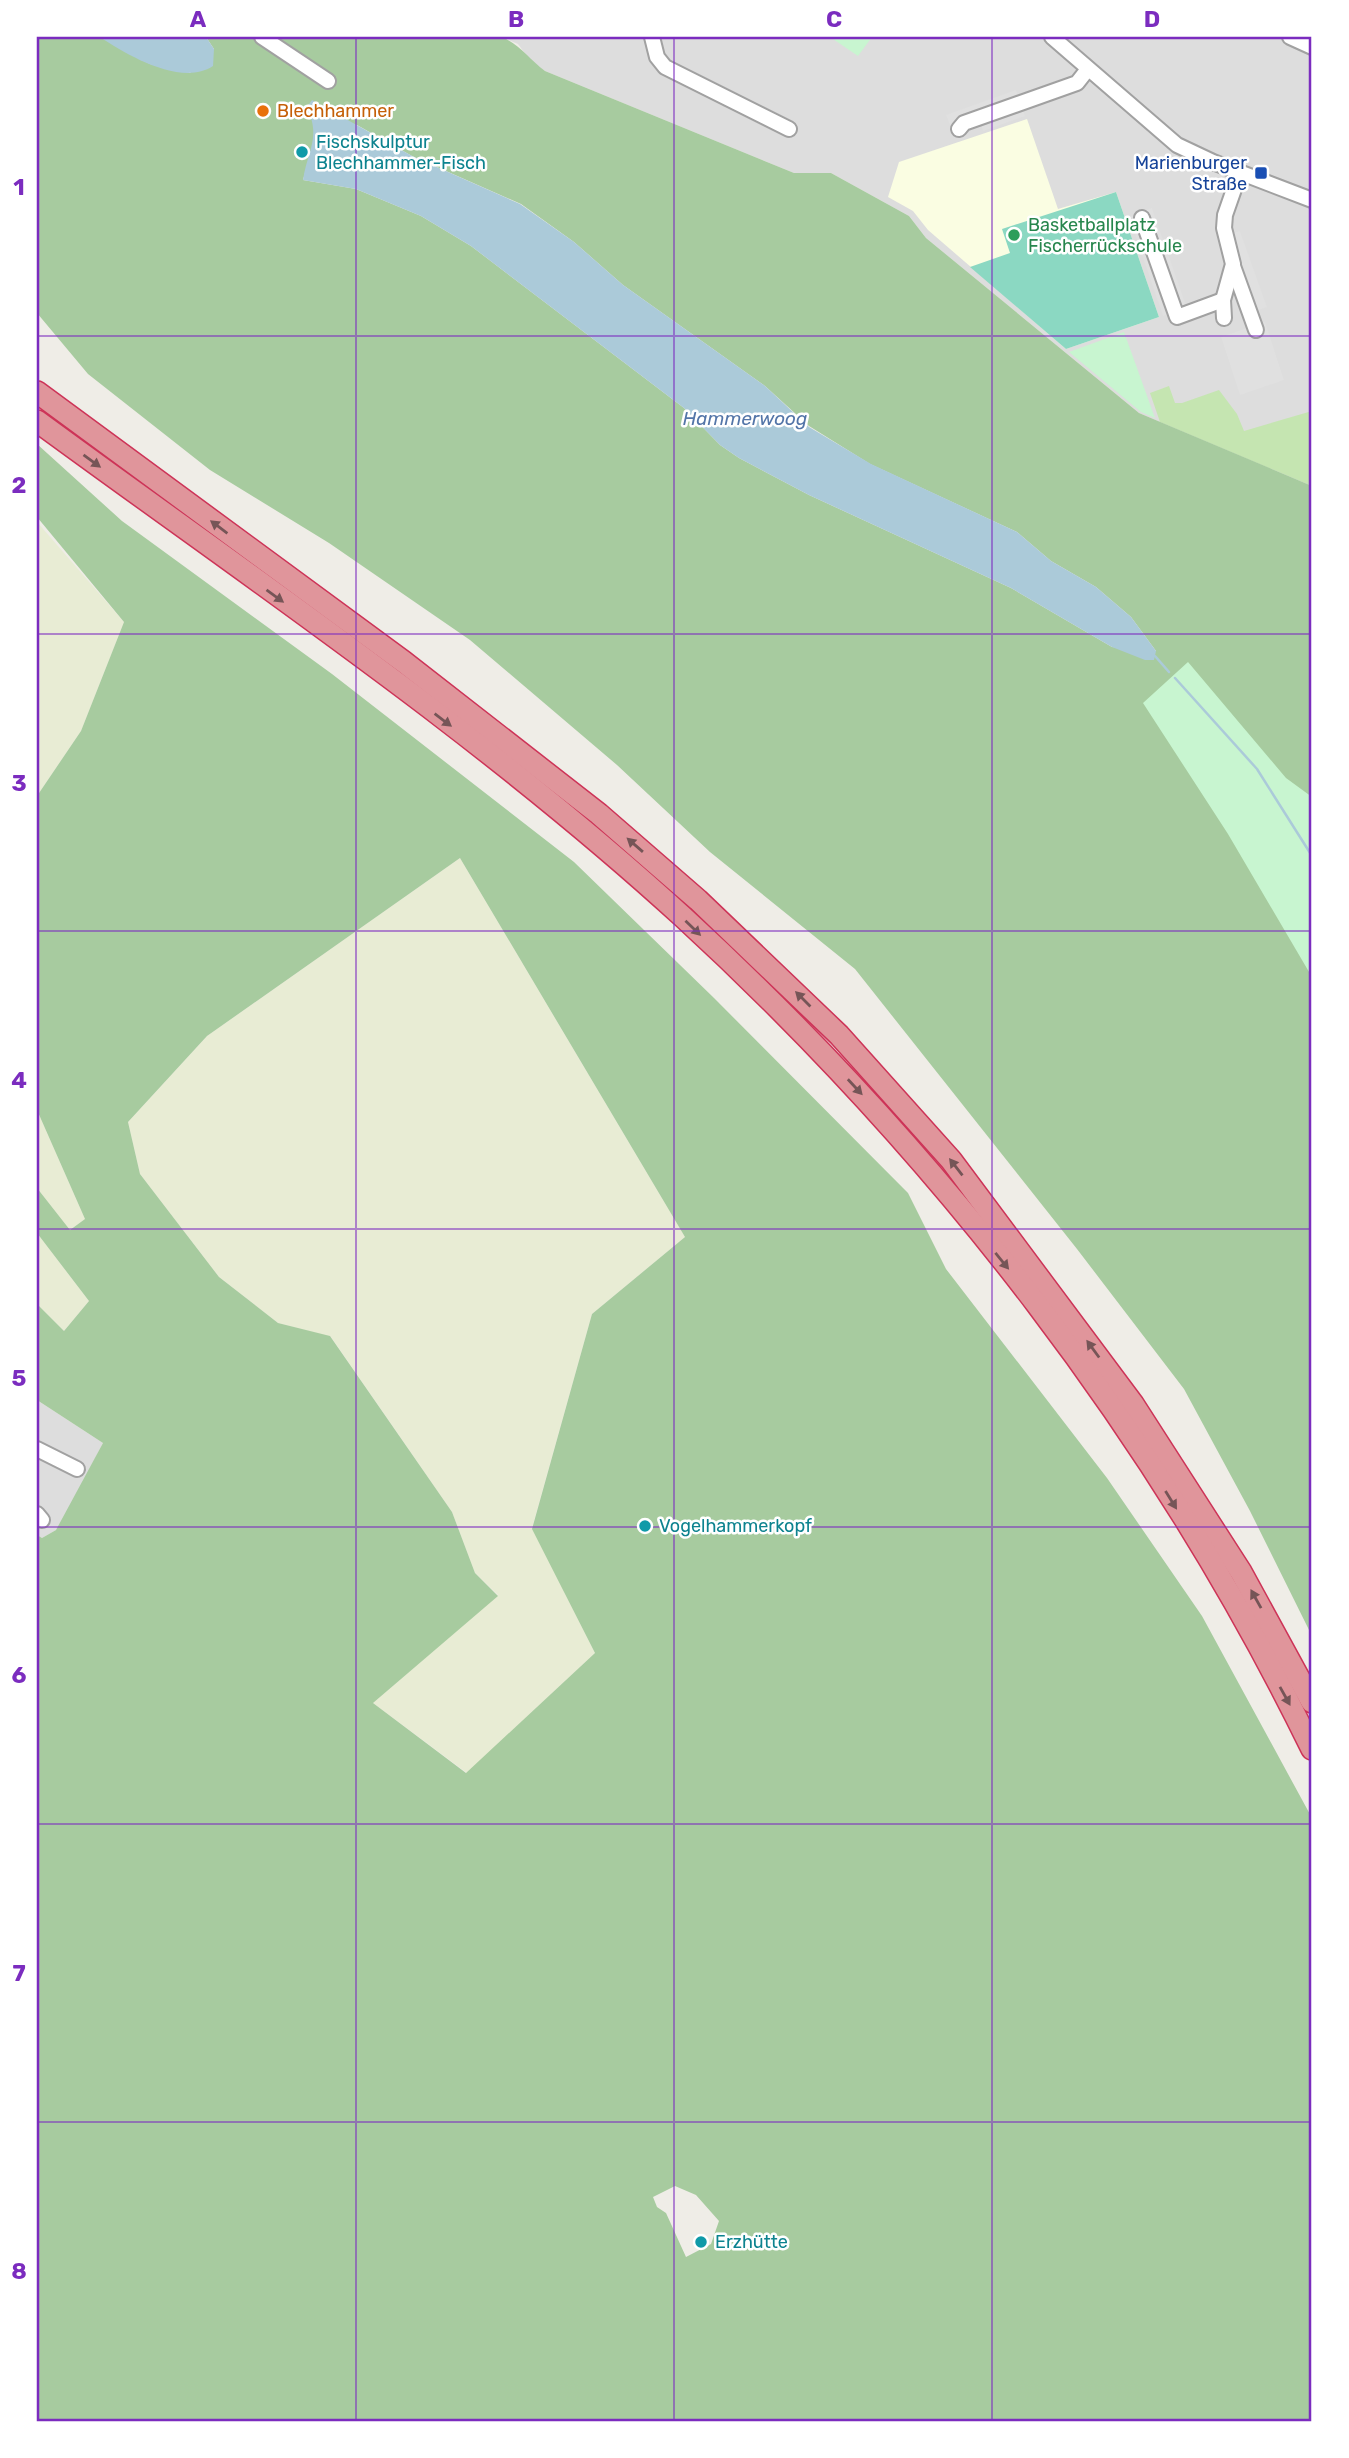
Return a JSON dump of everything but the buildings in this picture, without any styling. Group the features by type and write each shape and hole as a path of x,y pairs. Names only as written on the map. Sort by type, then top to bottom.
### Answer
{"highway":[{"path":"37,392 479,720 598,814 698,900 839,1035 908,1110 1032,1265 1133,1404 1144,1438 1312,1749"},
{"path":"37,421 497,760 682,917 827,1056 926,1165 1018,1280 1118,1419 1144,1438 1241,1572 1312,1702"}],"street":[{"path":"262,37 328,81"},
{"path":"652,37 657,57 665,67 789,129"},
{"path":"1052,37 1177,145 1312,201"},
{"path":"1290,37 1312,47"},
{"path":"959,129 964,123 1077,83 1088,69"},
{"path":"1240,172 1225,215 1224,228 1233,264 1256,330"},
{"path":"1142,218 1177,317 1223,300"},
{"path":"1224,318 1223,300 1233,264"},
{"path":"37,1448 77,1469"}],"shaded area":[{"path":"502,37 1312,37 1312,486 1139,413 926,238 909,216 831,173 794,173 545,71 530,60 518,44"},
{"path":"1016,90 1020,100 950,125 946,115"},
{"path":"1022,107 1025,116 983,131 980,121"},
{"path":"1027,119 1058,209 1116,192 1159,317 1066,349 928,230 913,211 888,197 899,162"},
{"path":"1152,208 1187,308 1163,316 1129,217"},
{"path":"1240,231 1267,307 1253,312 1230,234"},
{"path":"1265,322 1284,380 1240,395 1221,337"},
{"path":"37,522 124,622 81,731 37,796"},
{"path":"460,858 685,1237 592,1314 532,1528 595,1653 467,1773 373,1703 498,1595 475,1573 452,1512 331,1337 278,1323 219,1277 140,1174 128,1122 207,1036"},
{"path":"37,1110 85,1219 70,1230 37,1188"},
{"path":"37,1233 89,1301 64,1331 37,1304"},
{"path":"37,1400 103,1443 65,1517 56,1530 42,1538 37,1535"}],"green space":[{"path":"37,37 100,37 150,64 190,73 214,49 206,37 502,37 545,71 794,173 831,173 909,216 926,238 1139,413 1312,486 1312,1636 1250,1511 1184,1389 855,969 710,852 617,765 470,640 329,543 210,470 88,374 37,313","holes":["314,123 357,125 412,156 521,204 574,242 623,285 765,386 809,426 870,464 1017,532 1051,561 1096,587 1131,617 1156,651 1112,647 1011,588 809,495 739,458 720,445 684,408 471,246 421,216 356,189 303,180 315,137"]},
{"path":"830,37 872,37 858,56"},
{"path":"1116,192 1159,317 1066,349 970,267 1010,253 1002,229"},
{"path":"1124,332 1155,418 1141,412 1069,352"},
{"path":"1169,386 1175,403 1219,390 1237,414 1244,431 1312,411 1312,486 1160,422 1150,393"},
{"path":"37,444 122,521 332,674 574,862 908,1193 946,1269 1107,1478 1202,1616 1312,1818 1312,2421 37,2421 37,1535 42,1538 56,1530 103,1443 37,1400 37,1304 64,1331 89,1301 37,1233 37,1188 70,1230 85,1219 37,1110 37,796 81,731 124,622 37,517","holes":["460,858 685,1237 592,1314 532,1529 595,1653 466,1773 373,1703 498,1596 475,1573 452,1512 330,1336 278,1323 219,1277 140,1174 128,1122 207,1036","675,2186 696,2195 719,2221 711,2244 686,2257 666,2213 657,2207 653,2197"]},
{"path":"1188,662 1286,778 1312,797 1312,977 1228,834 1143,703"}],"water":[{"path":"100,37 206,37 214,49 213,66 200,72 170,71 139,60"},
{"name":"Hammerwoog","path":"312,100 412,156 520,204 574,242 623,285 765,386 809,427 871,464 1017,532 1051,561 1096,587 1131,617 1156,651 1154,660 1145,660 1112,647 1011,588 809,495 739,458 720,445 684,408 471,246 421,216 356,189 303,180 313,136 307,107"}],"waterway":[{"path":"1155,656 1169,672"},
{"path":"1175,678 1257,769 1312,856"}],"place":[{"name":"Blechhammer","path":"263,111"},
{"name":"Fischskulptur Blechhammer-Fisch","path":"302,152"},
{"name":"Marienburger Straße","path":"1261,173"},
{"name":"Basketballplatz Fischerrückschule","path":"1014,235"},
{"name":"Vogelhammerkopf","path":"645,1526"},
{"name":"Erzhütte","path":"701,2242"}]}
